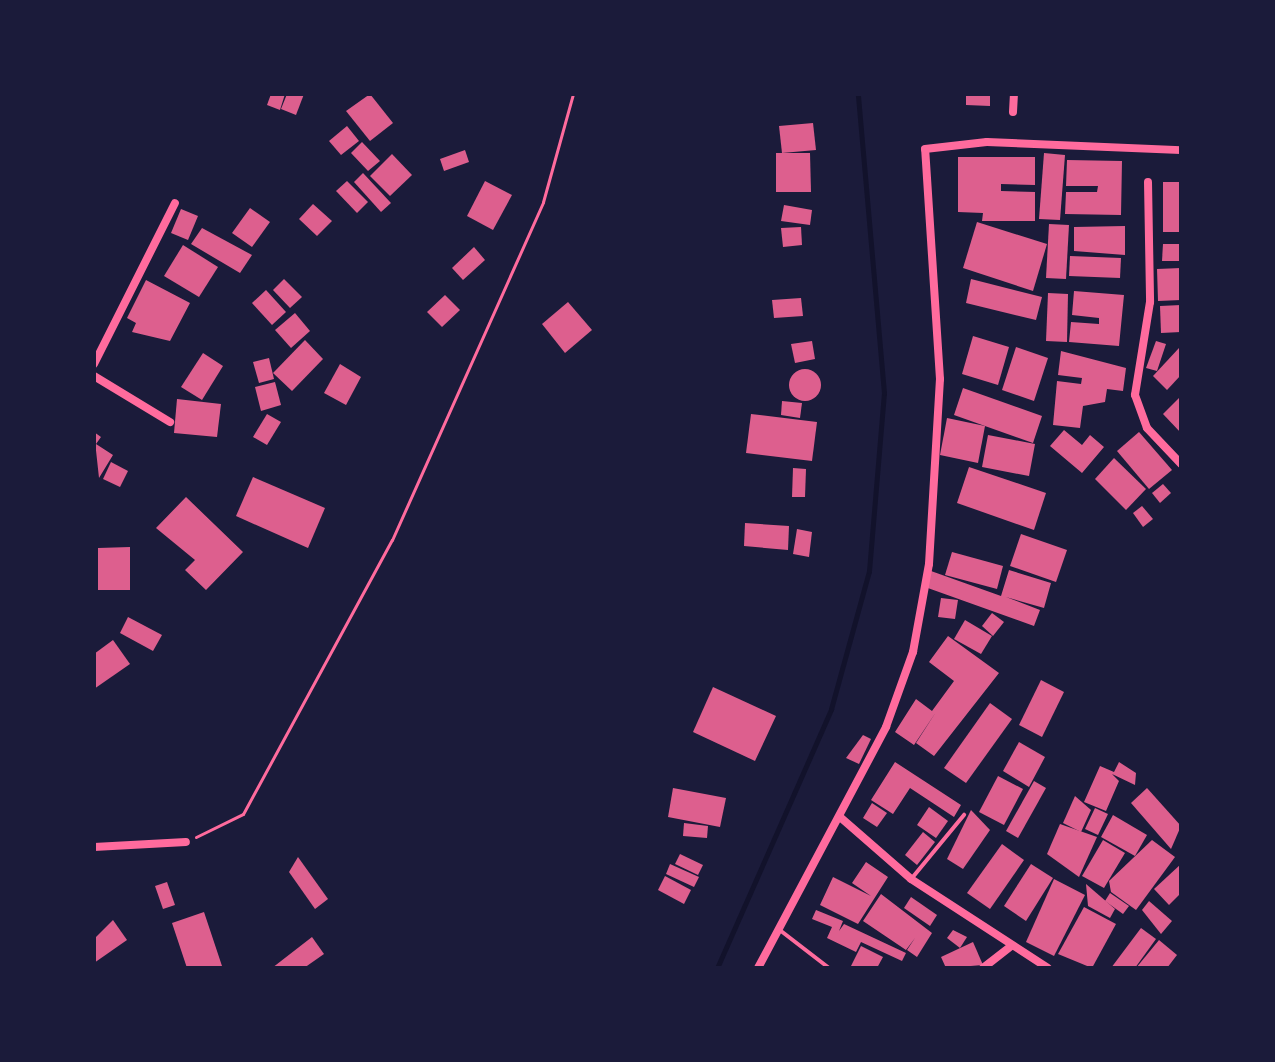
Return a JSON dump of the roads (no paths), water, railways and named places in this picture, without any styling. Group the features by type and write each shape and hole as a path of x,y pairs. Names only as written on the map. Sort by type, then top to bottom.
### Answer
{"street":[{"path":"1013,112 1014,94"},
{"path":"758,968 781,931 903,691 929,564 940,379 925,149 987,142 1181,150"},
{"path":"1148,182 1150,302 1135,395 1147,428 1181,464"},
{"path":"94,364 175,203"},
{"path":"94,376 170,422"},
{"path":"840,817 911,879 1048,968"},
{"path":"94,847 186,842"},
{"path":"983,968 1011,946"}],"lane":[{"path":"911,879 964,815"},
{"path":"781,931 829,968"}],"waterway":[{"path":"717,968 831,709 869,571 884,393 858,94"}]}
